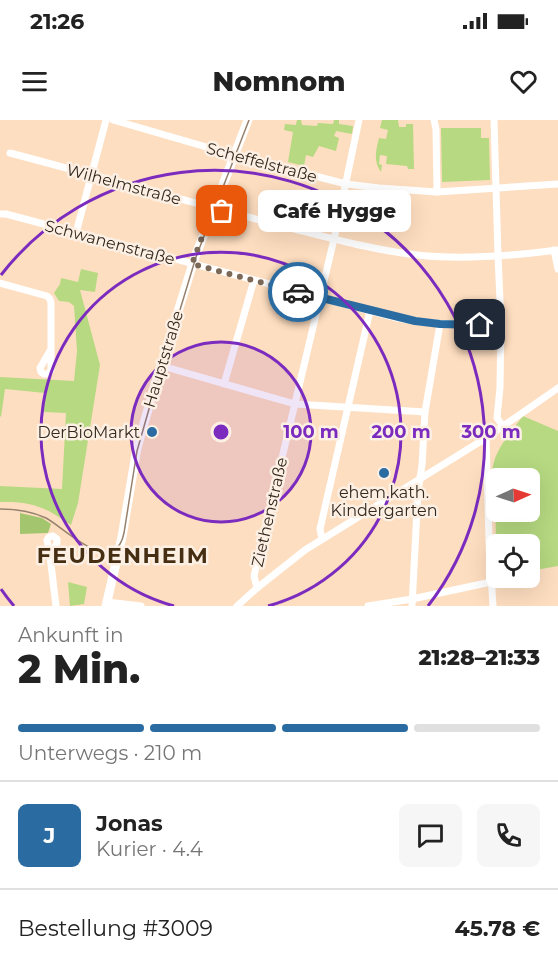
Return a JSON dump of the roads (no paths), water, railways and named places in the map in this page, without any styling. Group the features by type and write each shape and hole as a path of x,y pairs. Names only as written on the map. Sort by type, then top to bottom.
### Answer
{"street":[{"path":"76,233 106,120"},
{"name":"Scheffelstraße","path":"113,120 346,184 436,192 558,184"},
{"name":"Hauptstraße","path":"107,604 122,537 137,448 155,386 192,264 248,120"},
{"name":"Ziethenstraße","path":"257,588 254,576 334,239 359,120"},
{"path":"434,120 436,192"},
{"path":"494,120 501,324 497,418 502,426"},
{"name":"Wilhelmstraße","path":"10,153 213,208 381,249 416,255 450,257 556,250"},
{"name":"Schwanenstraße","path":"0,214 415,321 440,324 501,324"},
{"path":"556,250 558,269"},
{"path":"224,384 254,280"},
{"path":"0,282 47,296 50,299 51,349"},
{"path":"322,539 320,529 370,311"},
{"path":"412,602 425,412 440,324"},
{"path":"162,366 295,404 425,412"},
{"path":"239,604 305,550 486,438 558,388"},
{"path":"486,438 489,534"},
{"path":"50,556 56,606"},
{"path":"368,606 412,602 486,583"},
{"path":"492,588 493,606"},
{"path":"107,604 141,606"},
{"path":"239,604 249,606"}],"tram line":[{"path":"0,509 23,511 46,518 76,540 100,552 110,552 119,546 124,533 137,451 155,388 196,257 249,120"}],"place":[{"name":"Café Hygge","path":"222,211"},
{"name":"DerBioMarkt","path":"152,432"},
{"name":"ehem.kath. Kindergarten","path":"384,473"}],"district":[{"name":"FEUDENHEIM","path":"123,555"}]}
